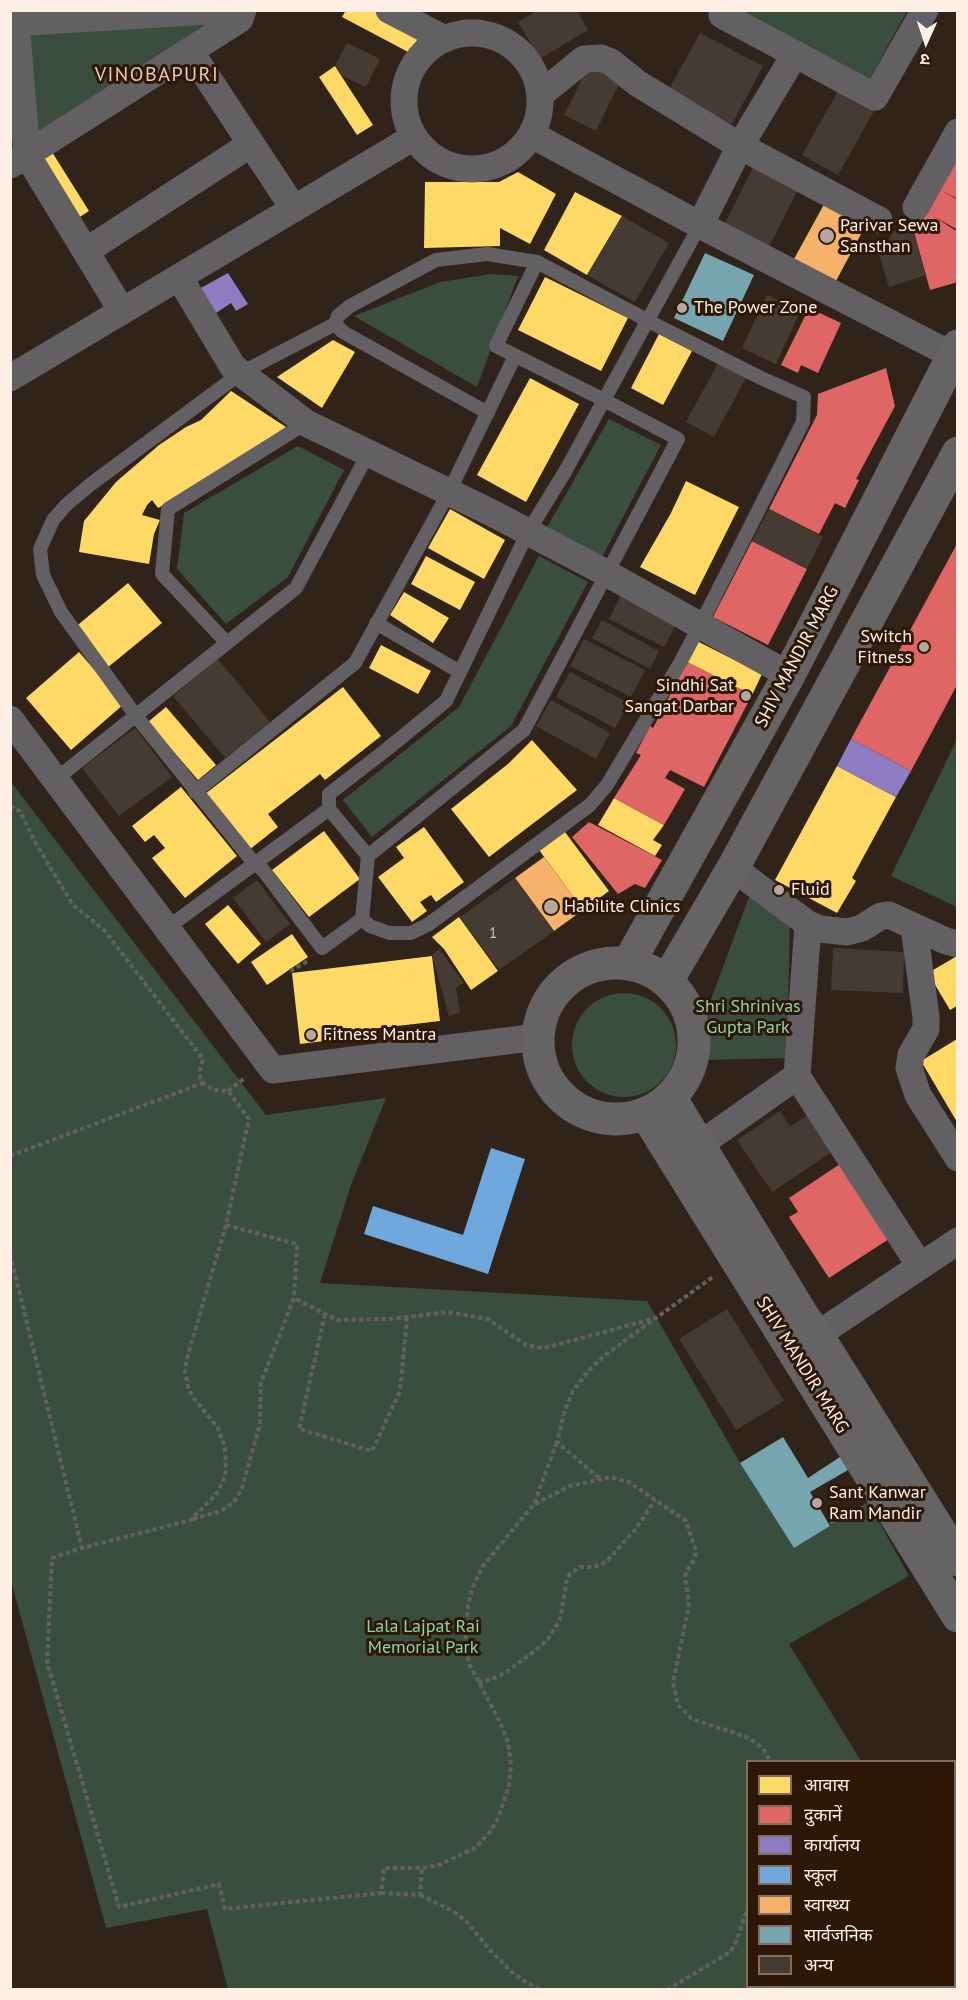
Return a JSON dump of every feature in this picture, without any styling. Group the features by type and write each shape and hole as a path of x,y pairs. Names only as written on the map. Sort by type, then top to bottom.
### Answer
{"street":[{"path":"122,311 86,251 19,160 13,23 54,16 226,10"},
{"path":"19,160 240,19 243,10"},
{"path":"389,10 445,39"},
{"path":"725,10 722,15 875,97 925,10"},
{"path":"472,22 514,48 530,64 541,94 541,109 532,135 517,153 496,165 473,170 450,166 429,155 414,137 405,116 404,93 411,70 425,52 445,39 472,22"},
{"path":"190,51 294,209"},
{"path":"700,225 740,146 795,54"},
{"path":"541,94 584,59 601,58 611,62 638,83 740,146 879,220"},
{"path":"916,207 957,132"},
{"path":"532,135 700,225 955,350"},
{"path":"10,378 414,137"},
{"path":"86,251 251,144"},
{"path":"179,277 233,367 306,423 528,532 789,675"},
{"name":"SHIV MANDIR MARG","path":"628,964 789,675 955,350"},
{"path":"667,981 733,868 957,453"},
{"path":"10,718 273,1070 538,1037"},
{"path":"733,868 808,924 820,929 847,932 862,928 881,916 889,915 957,944"},
{"path":"808,924 797,1076 920,1266"},
{"path":"914,927 926,1029 911,1055 909,1068 918,1095 957,1158"},
{"path":"628,964 643,967 667,981 681,997 690,1015 695,1041 690,1068 685,1080 659,1106 620,1120 606,1119 570,1105 555,1091 545,1074 537,1046 538,1037 542,1016 548,1002 569,978 597,965 628,964"},
{"path":"699,1145 797,1076"},
{"name":"SHIV MANDIR MARG","path":"659,1106 699,1145 804,1318 817,1335 957,1560"},
{"name":"SHIV MANDIR MARG","path":"659,1106 737,1260 957,1616"},
{"path":"817,1335 957,1241"}],"lane":[{"path":"362,919 370,926 389,933 411,933 429,924 590,805 607,785 680,663 709,608 803,422 804,397 648,321 537,262 487,254 436,260 350,306 338,316 335,324 240,373 66,505 53,520 40,549 43,575 61,612 136,716 195,792 254,863 263,870 322,948 362,919 368,856 329,809 329,794 446,701 528,532 566,470 648,321 700,225"},
{"path":"368,856 524,730 678,439 496,346 537,262"},
{"path":"335,324 343,332 488,413"},
{"path":"195,792 355,663 449,492 515,356"},
{"path":"227,643 162,574 168,509 306,423"},
{"path":"56,779 296,588 368,454"},
{"path":"376,623 460,672"},
{"path":"89,734 100,745"},
{"path":"167,928 329,809"}],"path":[{"path":"10,806 20,811 36,844 73,905 104,930 204,1059 200,1070 203,1083 213,1090 228,1091 240,1082"},
{"path":"10,1156 203,1083"},
{"path":"191,1520 217,1494 226,1470 225,1448 218,1428 192,1396 185,1371 226,1225 249,1119 228,1091"},
{"path":"226,1225 297,1244 294,1298 261,1383 260,1424 242,1488 234,1502 221,1511 52,1558 48,1662 119,1907 219,1884 225,1909 381,1893 420,1895 453,1911 466,1921 512,1972 541,1989"},
{"path":"10,1254 82,1548"},
{"path":"381,1893 384,1868 422,1868 439,1865 475,1848 490,1832 504,1803 511,1764 508,1742 491,1702 470,1666 465,1647 468,1606 472,1589 483,1566 534,1504 573,1391 589,1370 604,1356 737,1260"},
{"path":"294,1298 337,1320 390,1319 447,1312 488,1319 526,1345 544,1347 656,1318"},
{"path":"325,1314 299,1429 372,1451 400,1391 406,1317"},
{"path":"557,1442 599,1478"},
{"path":"534,1504 570,1486 610,1477 622,1479 686,1521 696,1551 694,1560 686,1572 689,1602 674,1671 673,1683 678,1705 692,1719 744,1736 755,1742 770,1760"},
{"path":"478,1682 505,1673 548,1639 560,1620 567,1579 570,1574 580,1568 600,1566 606,1562 634,1530 655,1500"},
{"path":"830,1523 856,1508"},
{"path":"420,1895 422,1868"},
{"path":"667,1989 730,1952 735,1945 746,1909"}],"green space":[{"path":"739,10 907,11 869,80"},
{"path":"226,21 34,141 27,34"},
{"path":"491,274 518,276 477,387 354,316 440,282"},
{"path":"609,419 661,445 602,557 546,529"},
{"path":"298,446 344,470 288,577 226,624 177,569 184,513"},
{"path":"539,556 588,582 511,726 372,837 343,800 459,707"},
{"path":"957,739 958,906 957,907 891,876"},
{"name":"Lala Lajpat Rai Memorial Park","path":"11,782 266,1115 386,1098 351,1185 320,1283 647,1301 740,1463 794,1548 868,1502 909,1576 789,1644 860,1760 746,1760 746,1988 801,1988 801,1990 228,1989 207,1909 106,1928 11,1581"},
{"name":"Shri Shrinivas Gupta Park","path":"749,897 790,915 787,1058 704,1060 706,1013"},
{"path":"624,993 644,997 661,1008 672,1025 676,1045 672,1065 661,1082 644,1093 624,1097 604,1093 587,1082 576,1065 572,1045 576,1025 587,1008 604,997"}],"building: आवास":[{"path":"346,10 378,10 421,33 410,53 342,17"},
{"path":"335,66 373,125 357,135 319,77"},
{"path":"52,152 89,211 75,220 40,160"},
{"path":"518,172 556,194 530,244 500,228 500,246 424,248 425,182 499,182"},
{"path":"575,192 622,216 587,275 544,250"},
{"path":"545,277 628,318 601,371 518,330"},
{"path":"659,334 692,351 663,405 631,388"},
{"path":"333,340 355,352 322,408 277,377"},
{"path":"530,378 579,404 526,502 477,475"},
{"path":"231,391 286,427 173,500 158,508 152,500 147,505 142,515 160,520 154,534 149,564 79,552 84,521 116,482 159,445 201,420"},
{"path":"686,481 739,507 695,595 640,567 671,513"},
{"path":"450,509 505,540 484,579 428,548"},
{"path":"426,556 475,582 460,610 411,584"},
{"path":"128,583 162,623 107,668 73,629"},
{"path":"404,592 449,618 433,643 390,615"},
{"path":"697,641 762,674 752,695 687,662"},
{"path":"381,645 431,671 418,694 369,668"},
{"path":"79,652 124,704 71,750 26,698"},
{"path":"343,687 381,736 325,780 320,774 268,814 278,827 249,850 205,794"},
{"path":"166,707 216,765 198,780 148,722"},
{"path":"532,740 577,790 489,857 451,809 508,764"},
{"path":"837,766 896,797 852,878 856,881 837,913 775,880"},
{"path":"181,787 237,856 185,898 152,858 165,848 154,835 145,842 132,826"},
{"path":"614,798 664,825 653,840 662,845 655,856 598,825"},
{"path":"424,827 464,882 436,902 431,895 420,902 427,911 412,922 378,877 404,858 396,847"},
{"path":"324,831 360,879 309,917 272,870"},
{"path":"565,832 609,891 583,910 539,850"},
{"path":"228,905 261,944 238,964 205,924"},
{"path":"459,917 498,971 471,990 444,949 432,937"},
{"path":"292,934 308,957 267,985 251,962"},
{"path":"432,956 440,1021 371,1029 371,1035 300,1044 292,973"},
{"path":"957,956 957,1006 950,1010 928,973"},
{"path":"957,1039 957,1122 921,1061"}],"building: दुकानें":[{"path":"958,147 958,199 942,191 958,200 958,230 933,216 958,232 958,282 930,290 911,221 928,213"},
{"path":"809,308 841,323 818,373 801,365 798,373 781,365"},
{"path":"886,368 895,406 856,479 859,480 845,508 835,503 819,534 769,509 817,415 818,394"},
{"path":"752,541 807,569 768,645 713,617"},
{"path":"958,542 958,683 911,771 851,739"},
{"path":"687,662 752,695 704,787 670,770 665,778 685,789 664,825 614,798 641,755 636,753 650,726 653,728"},
{"path":"589,822 662,860 645,888 635,884 618,894 572,837"},
{"path":"843,1162 892,1237 829,1278 789,1217 798,1212 789,1198"}],"building: कार्यालय":[{"path":"228,273 248,304 236,311 231,303 216,313 199,289"},
{"path":"851,739 911,771 896,797 837,766"}],"building: स्कूल":[{"path":"491,1148 525,1159 488,1274 364,1234 373,1206 463,1235"}],"building: स्वास्थ्य":[{"path":"828,197 869,219 836,281 794,259"},
{"path":"544,857 583,910 554,931 515,878"}],"building: सार्वजनिक":[{"path":"705,253 754,275 723,341 674,318"},
{"path":"783,1437 808,1478 840,1457 848,1470 810,1492 830,1526 794,1548 740,1463"}],"building: अन्य":[{"path":"538,10 577,10 588,30 540,59 518,22"},
{"path":"700,33 763,66 732,124 668,91"},
{"path":"347,43 380,59 366,87 341,75 335,66"},
{"path":"592,59 624,74 596,131 564,115"},
{"path":"838,91 874,111 838,175 802,155"},
{"path":"757,160 801,183 768,249 723,227"},
{"path":"622,216 669,243 635,302 587,275"},
{"path":"912,227 926,275 889,287 879,255 894,231"},
{"path":"767,295 801,310 776,364 742,348"},
{"path":"719,361 747,376 714,437 686,422"},
{"path":"769,509 823,537 807,569 752,541"},
{"path":"621,595 677,623 664,647 609,619"},
{"path":"602,620 659,651 650,669 592,638"},
{"path":"584,639 645,670 631,697 570,666"},
{"path":"218,659 270,722 225,758 173,696"},
{"path":"570,672 629,703 615,728 556,697"},
{"path":"551,700 610,733 596,759 536,726"},
{"path":"135,728 172,777 119,816 82,768"},
{"path":"515,878 554,931 499,970 460,917"},
{"path":"257,880 290,924 266,942 233,898"},
{"path":"833,948 904,952 903,993 831,990"},
{"path":"439,949 464,983 456,988 460,1013 449,1016 432,955"},
{"path":"780,1111 790,1127 812,1112 836,1149 772,1192 737,1140"},
{"path":"727,1309 784,1401 736,1430 679,1339"},
{"path":"956,1864 958,1864 958,1942 956,1942"}],"place":[{"name":"Parivar Sewa Sansthan","path":"827,236"},
{"name":"The Power Zone","path":"682,308"},
{"name":"Switch Fitness","path":"924,647"},
{"name":"Sindhi Sat Sangat Darbar","path":"746,696"},
{"name":"Fluid","path":"779,890"},
{"name":"Habilite Clinics","path":"551,907"},
{"name":"Fitness Mantra","path":"311,1035"},
{"name":"Sant Kanwar Ram Mandir","path":"817,1503"}],"district":[{"name":"VINOBAPURI","path":"157,75"}]}
